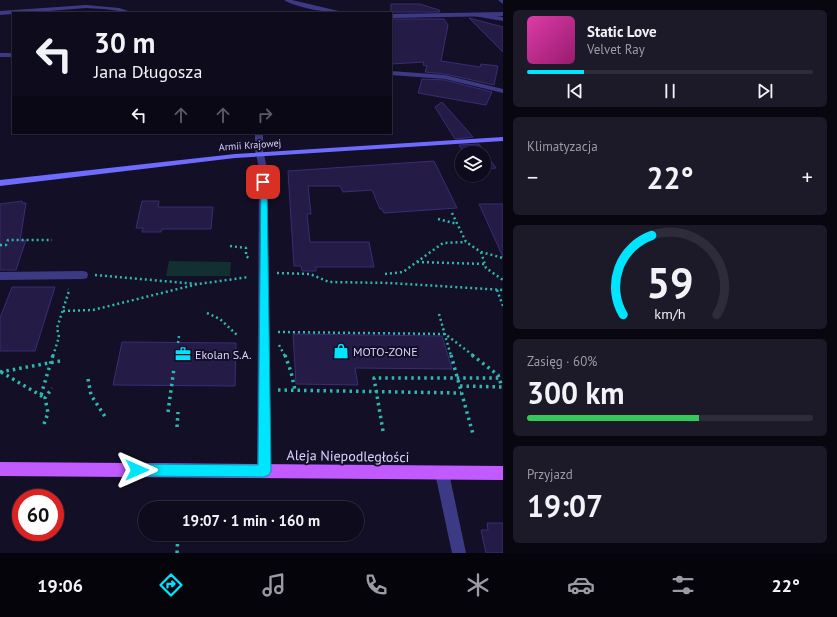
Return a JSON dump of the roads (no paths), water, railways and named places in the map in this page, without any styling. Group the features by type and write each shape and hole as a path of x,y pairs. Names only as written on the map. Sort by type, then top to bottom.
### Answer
{"main road":[{"name":"Aleja Niepodległości","path":"0,469 503,474"}],"street":[{"path":"287,0 307,6 339,12"},
{"path":"14,12 87,7 124,10 129,12"},
{"path":"0,13 12,12"},
{"path":"392,16 503,14"},
{"path":"476,15 503,19"},
{"path":"0,55 12,55"},
{"path":"392,73 445,77 503,91"},
{"path":"259,134 260,154 263,168 264,471"},
{"name":"Armii Krajowej","path":"0,183 260,154 503,139"},
{"path":"0,276 82,275"},
{"path":"442,473 459,553"}],"place":[{"name":"MOTO-ZONE","path":"341,351"},
{"name":"Ekolan S.A.","path":"183,354"}]}
